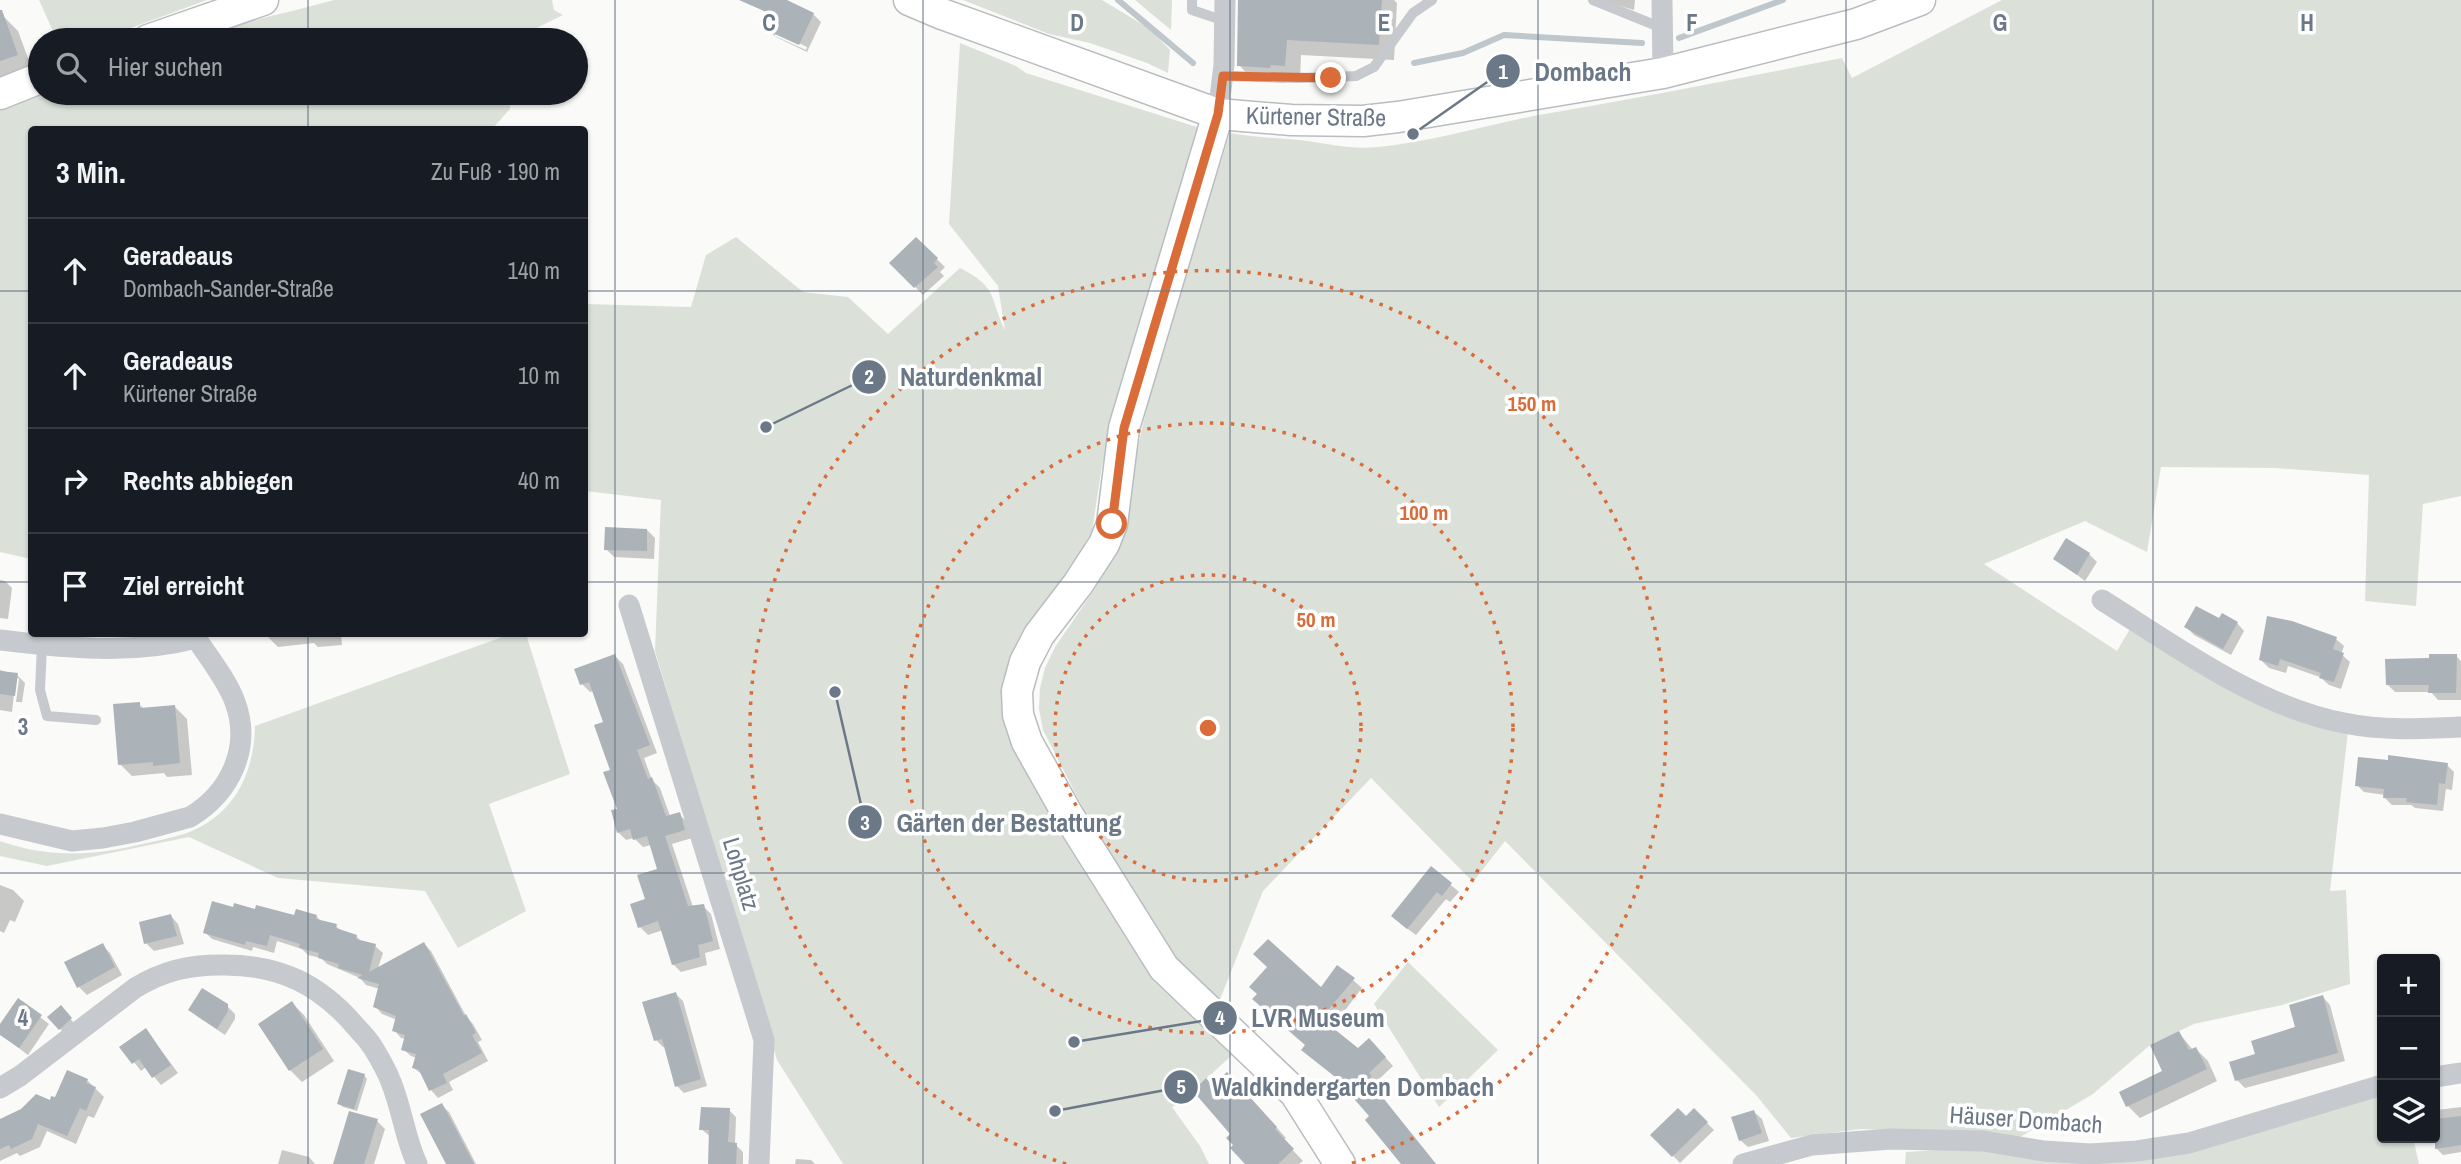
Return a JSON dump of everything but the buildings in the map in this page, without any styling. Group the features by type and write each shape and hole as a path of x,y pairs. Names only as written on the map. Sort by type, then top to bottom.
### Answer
{"main road":[{"path":"184,28 264,0"},
{"name":"Kürtener Straße","path":"909,0 1218,114 1363,121 1663,73 1856,24 1920,0"},
{"path":"0,94 28,83"},
{"path":"1218,114 1124,428 1112,524 1104,544 1039,635 1025,662 1017,691 1018,715 1027,741 1068,815 1164,968 1295,1093 1340,1164"}],"street":[{"path":"1662,0 1663,73"},
{"name":"Kürtener Straße","path":"1218,114 1223,76 1225,11"},
{"path":"2102,600 2249,688 2305,713 2344,723 2404,730 2461,727"},
{"name":"Lohplatz","path":"629,605 764,1040 759,1164"},
{"path":"0,640 43,646 119,649 175,643 193,637"},
{"path":"0,824 72,841 103,838 190,817 221,791 231,776 241,749 240,721 235,701 197,637"},
{"path":"0,1088 154,976 190,966 248,964 293,977 333,1002 373,1046 391,1082 408,1144 417,1164"},
{"path":"2440,1076 2461,1073"},
{"name":"Häuser Dombach","path":"1743,1164 1812,1145 1891,1139 1983,1141 2044,1151 2090,1154 2137,1151 2189,1143 2377,1086"}],"lane":[{"path":"1192,0 1192,10 1225,11"},
{"path":"1223,76 1356,76 1374,67 1413,13 1432,0"},
{"path":"1593,0 1662,28"},
{"path":"43,646 40,690 47,716 96,720"}],"shaded area":[{"path":"39,0 207,0 131,28 52,28"},
{"path":"334,0 552,0 554,10 563,15 536,28 226,28"},
{"path":"963,0 1102,0 1150,29 1170,50 1168,73 1090,43 1049,34"},
{"path":"1135,0 1172,0 1171,30"},
{"path":"2002,0 2461,0 2461,496 2423,504 2416,606 2365,601 2369,475 2275,468 2161,467 2147,552 2085,521 1984,564 2117,651 2131,627 2348,731 2330,891 2346,890 2350,984 2282,1005 2194,1024 2150,1045 2093,1094 2015,1140 1984,1134 1861,1129 1791,1138 1756,1095 1505,841 1473,882 1371,778 1263,891 1219,1002 1177,962 1092,826 1043,730 1039,709 1045,668 1055,647 1094,590 1121,540 1132,471 1157,365 1230,133 1368,148 1419,141 1539,115 1842,58 1852,78"},
{"path":"960,43 1016,66 1026,73 1200,128 1146,298 1102,466 1092,531 1068,575 1012,658 1003,679 1001,705 1023,761 1065,841 1153,981 1232,1055 1181,1102 1172,1107 1200,1146 1209,1164 843,1164 777,1060 655,651 661,500 588,491 588,304 691,307 706,255 736,237 803,292 848,297 888,334 960,268 987,288 1005,330 998,286 949,224"},
{"path":"28,98 28,105 510,105 510,109 495,126 28,126 28,558 0,552 0,108"},
{"path":"503,637 527,637 570,774 489,804 526,911 458,948 425,891 278,878 189,837 47,866 0,856 0,841 53,853 89,853 184,834 201,826 216,817 238,792 250,761 255,726"},
{"path":"1408,962 1498,1050 1439,1107 1374,1004"},
{"path":"2377,1095 2377,1143 2414,1143 2419,1164 1905,1164 1906,1152 1972,1148 2093,1159"}],"waterway":[{"path":"1118,0 1193,63"},
{"path":"1679,38 1783,0"},
{"path":"1414,63 1463,53 1504,35 1642,43"}],"place":[{"name":"Dombach","path":"1413,134"},
{"name":"Naturdenkmal","path":"766,427"},
{"name":"Gärten der Bestattung","path":"835,692"},
{"name":"LVR Museum","path":"1074,1042"},
{"name":"Waldkindergarten Dombach","path":"1055,1111"}],"route":[{"path":"1112,524 1124,428 1218,114 1223,76 1331,78"}]}
